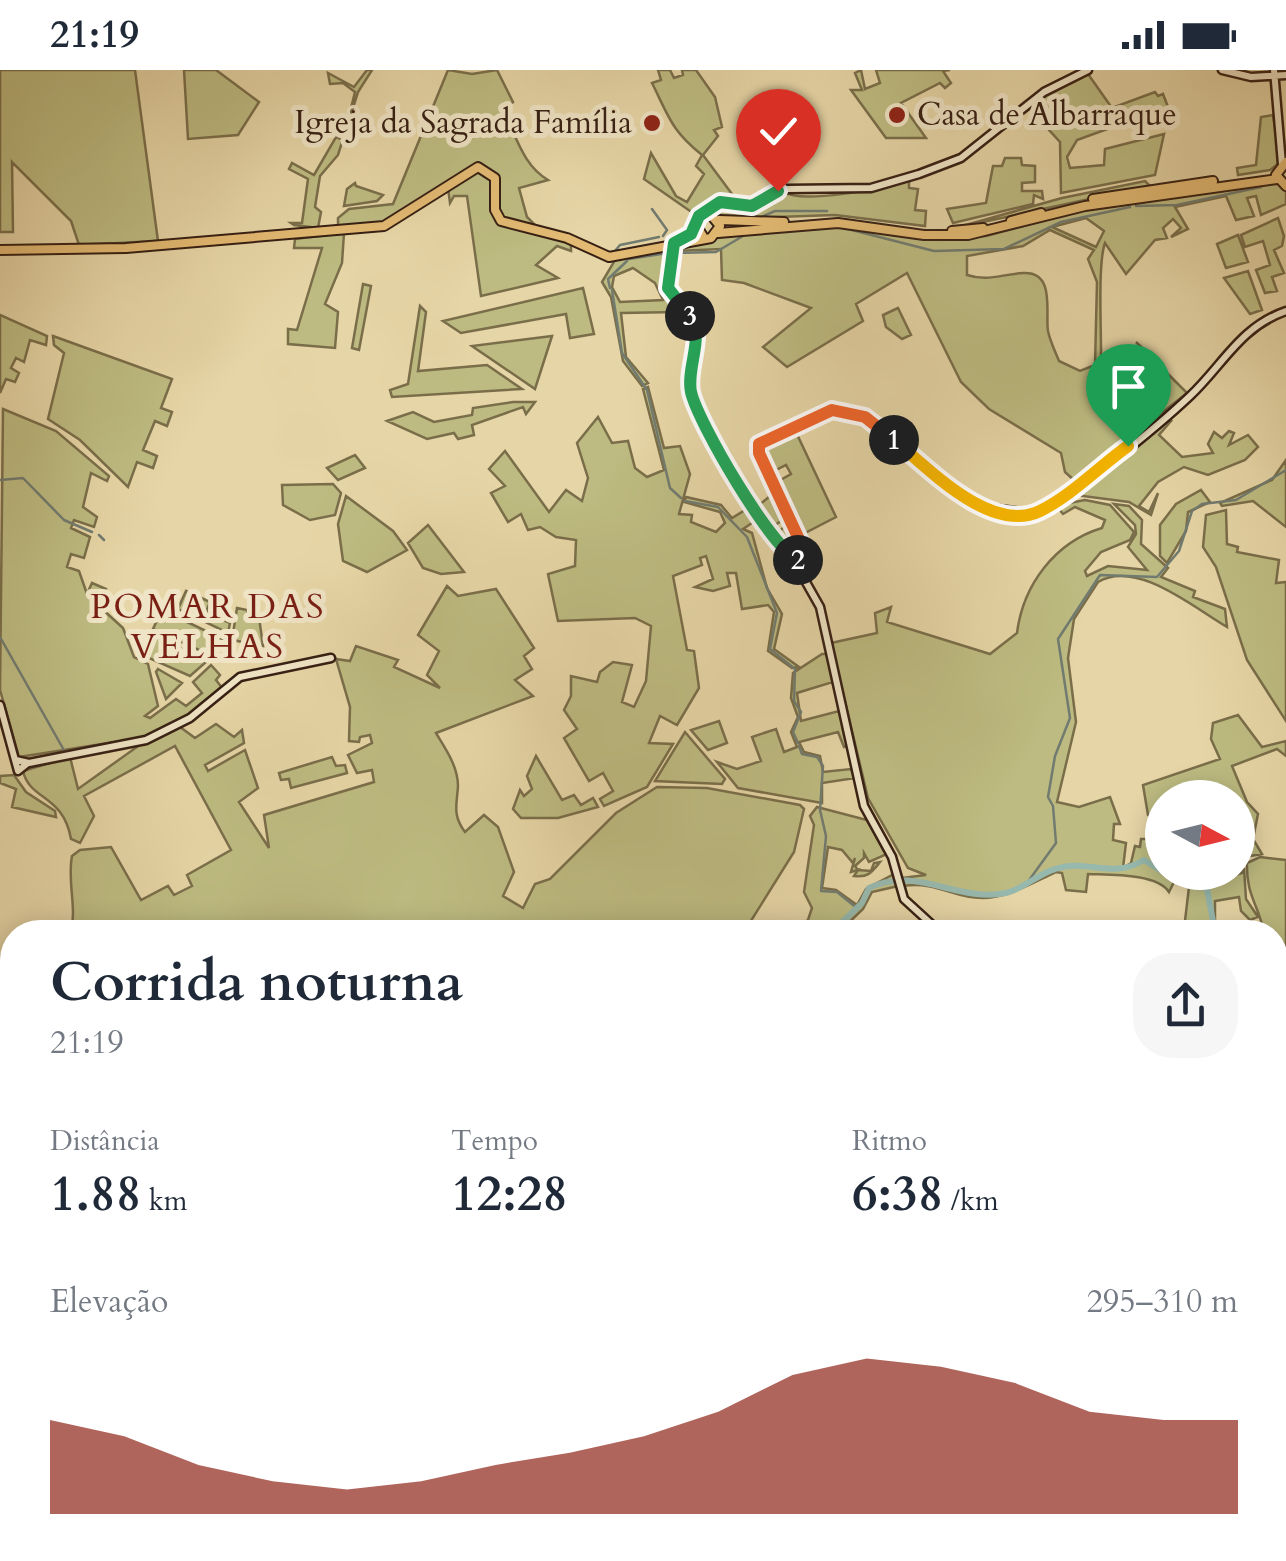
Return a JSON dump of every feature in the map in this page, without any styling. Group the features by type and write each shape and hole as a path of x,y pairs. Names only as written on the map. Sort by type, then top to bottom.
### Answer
{"main road":[{"path":"1282,164 1286,186"},
{"path":"0,250 144,247 390,225 478,167 495,178 496,213 504,223 567,238 606,256 670,249 687,239 695,226 714,217 742,224 845,218 955,232 1119,194 1282,164"},
{"path":"640,252 718,233 838,223 959,236 1282,164"},
{"path":"714,217 718,233"},
{"path":"695,226 704,238"}],"street":[{"path":"714,217 717,204 726,200 752,206 787,189 871,188 953,162 1044,92 1088,70"},
{"path":"1222,70 1248,77 1274,72 1286,75"},
{"path":"1274,72 1282,164"},
{"path":"670,249 668,288 696,327 690,384 693,398 739,490 799,564 822,612 868,814 906,903 926,920"},
{"path":"799,564 804,550 759,453 760,443 829,411 856,413 977,506 1036,514 1188,398 1235,342 1286,311"},
{"path":"16,760 28,763 146,740 190,718 240,678 331,658"},
{"path":"0,705 18,771 28,763"}],"shaded area":[{"path":"0,70 135,70 158,241 79,245 71,221 12,162 13,232 0,232"},
{"path":"184,70 216,70 259,102 238,135 188,139"},
{"path":"367,70 372,70 358,92 344,136 355,92 343,83 330,84 328,73 354,87"},
{"path":"448,70 472,74 497,70 513,102 502,109 526,158 548,180 519,188 527,217 538,228 505,221 498,208 498,177 478,164 390,222 338,227 338,218 349,209 393,204"},
{"path":"658,70 670,70 674,78 683,75 682,70 696,70 715,97 722,127 714,130 718,136 703,155 735,198 723,197 709,208 690,211 644,179 651,153 676,196 687,202 704,174 696,166 702,155 677,130 652,83 661,80"},
{"path":"861,70 865,89 880,83 876,70 950,70 943,71 951,83 945,88 940,83 901,103 926,138 886,138 851,90 862,90 855,73"},
{"path":"1088,74 1112,108 1155,92 1158,96 1163,94 1168,107 1077,140 1067,157 1070,168 1104,165 1105,149 1164,134 1155,175 1061,193 1060,142 1049,130 1050,115 1042,114 1043,96"},
{"path":"1273,115 1280,162 1270,170 1238,175 1237,168 1256,165 1261,117"},
{"path":"336,137 343,140 338,155 320,176 315,207 321,212 318,228 294,225 291,223 302,223 308,179 289,169 292,163 314,175"},
{"path":"1005,158 1021,158 1022,165 1035,166 1035,182 1022,183 1022,191 1042,191 1043,199 1034,195 1033,204 953,223 947,209 986,203 993,166 1002,166"},
{"path":"479,170 493,180 496,221 571,243 571,251 557,246 536,265 558,278 481,296 467,196 454,196 450,203 448,188"},
{"path":"909,180 909,188 918,189 915,210 926,211 925,226 835,215 723,219 719,212 724,204 752,209 784,192 824,196"},
{"path":"1145,181 1150,186 955,228 1062,198"},
{"path":"1275,182 1286,189 1286,204 1261,215 1256,196 1247,198 1254,216 1236,220 1226,196 1175,207 1188,229 1171,237 1181,228 1173,219 1163,228 1167,238 1155,240 1126,274 1105,243 1100,285 1101,369 1124,358 1148,368 1153,359 1187,393 1075,481 1065,472 1061,453 989,409 961,382 907,273 856,304 863,321 787,367 763,347 811,308 744,283 722,280 721,249 676,251 723,234 847,226 923,238 986,236 1094,207","holes":["1086,218 1104,231 1096,247 1052,227","1050,230 1094,250 1088,259 1097,282 1095,365 1080,371 1059,361 1048,331 1047,295 1040,279 1023,273 989,278 967,275 967,256 1023,246"]},
{"path":"355,183 383,195 377,201 344,206 347,189"},
{"path":"1278,218 1284,236 1282,246 1274,250 1284,273 1272,277 1277,291 1265,293 1256,270 1270,265 1263,241 1245,247 1241,235"},
{"path":"344,233 342,263 325,304 338,312 335,348 288,344 288,329 297,330 322,248 294,248 295,239"},
{"path":"1238,235 1248,262 1226,268 1217,244"},
{"path":"668,250 667,292 686,318 678,312 621,313 626,357 648,383 642,386 623,361 611,297 602,282 615,260","holes":["633,268 655,283 663,300 620,302 612,287 614,276"]},
{"path":"1248,271 1262,310 1250,314 1224,278"},
{"path":"363,284 371,286 359,350 352,348"},
{"path":"583,288 594,334 570,338 566,314 461,333 443,321"},
{"path":"420,306 426,312 418,371 487,365 522,389 392,397 390,390 408,384"},
{"path":"898,308 911,335 902,339 886,327 883,315"},
{"path":"0,315 47,336 46,345 30,340 24,362 16,358 11,368 19,373 15,382 6,379 0,393"},
{"path":"53,336 172,379 161,408 172,412 167,426 155,421 143,450 157,456 153,468 137,462 128,487 80,440 48,419 64,353 54,345"},
{"path":"552,336 535,389 472,346"},
{"path":"648,387 664,448 680,446 690,474 679,514 692,515 691,522 716,532 725,523 720,512 684,502 686,497 721,505 732,518 750,507 758,519 743,529 752,533 767,588 782,614 774,649 799,667 792,668 768,651 774,612 768,605 742,609 736,573 727,573 730,586 713,591 695,587 713,579 706,556 700,558 702,565 673,576 687,650 694,651 699,688 677,725 660,716 649,743 673,744 647,787 604,806 600,799 613,791 603,773 589,781 564,738 577,729 564,710 571,696 571,676 597,682 600,672 613,662 632,665 622,702 634,707 646,681 651,626 635,618 558,621 548,574 575,566 576,540 556,537 540,527 528,530 521,514 508,522 491,493 505,486 489,469 505,451 549,512 566,490 582,501 588,478 577,443 598,417 612,443 628,441 635,468 647,477 664,470 643,389"},
{"path":"535,402 526,414 523,407 472,425 474,435 458,439 454,433 427,439 387,421 413,412 434,422 472,415 473,408"},
{"path":"3,409 56,431 109,476 107,481 91,473 83,507 97,517 94,527 74,520 71,528 90,537 84,558 71,554 67,567 79,571 87,594 92,583 106,589 100,607 123,628 134,657 148,664 158,706 145,716 150,718 176,699 186,706 202,693 193,682 211,665 220,675 216,680 223,689 178,722 147,737 19,757 0,690"},
{"path":"1167,420 1171,421 1159,435 1182,457 1213,453 1208,444 1214,432 1222,438 1229,431 1234,433 1229,445 1248,435 1258,447 1245,460 1208,475 1184,467 1158,482 1139,506 1149,512 1158,493 1151,515 1129,502 1067,494"},
{"path":"795,430 836,517 803,534 777,482 791,474 786,465 772,472 761,450 765,443"},
{"path":"355,455 365,468 338,480 327,468"},
{"path":"1286,460 1286,527 1253,501 1222,506 1220,503 1272,480"},
{"path":"764,470 802,549 801,555 793,555 776,534 789,523 786,518 775,525 759,505 769,497 780,509 761,476"},
{"path":"333,484 341,493 335,515 310,520 283,505 282,485"},
{"path":"1201,490 1210,502 1188,512 1186,531 1167,563 1160,556 1160,525 1176,504"},
{"path":"346,496 393,531 407,550 367,572 343,561 338,524"},
{"path":"1085,500 1110,505 1134,532 1130,540 1101,552 1085,571 1087,576 1108,566 1147,570 1128,547 1136,534 1135,525 1114,504 1129,506 1142,520 1141,544 1168,568 1161,577 1195,591 1193,597 1225,609 1227,627 1147,581 1113,577 1098,582 1074,619 1068,658 1076,722 1057,802 1079,807 1110,797 1120,824 1114,824 1113,840 1126,843 1123,868 1131,863 1135,846 1140,847 1141,839 1145,839 1145,879 1088,874 1086,892 1066,890 1062,873 1056,872 1011,893 982,898 926,886 903,886 901,878 926,875 908,868 868,798 831,643 877,633 875,613 891,607 887,622 990,654 1017,633 1026,598 1044,568 1070,544 1102,528 1105,520 1075,507 1063,514 1059,505"},
{"path":"1226,510 1227,544 1238,547 1237,552 1279,560 1276,583 1286,582 1286,721 1247,660 1216,567 1203,547 1206,515"},
{"path":"428,525 464,572 441,574 423,568 408,543"},
{"path":"447,586 458,596 496,589 534,648 524,656 532,669 515,680 533,696 436,733 456,771 456,809 461,826 465,832 484,815 498,827 514,872 503,896 523,908 535,884 550,879 616,813 657,787 707,788 800,805 804,809 794,852 752,920 72,920 72,856 80,850 111,847 141,900 168,886 174,895 192,886 187,875 231,850 175,746 84,796 94,816 80,843 71,839 61,814 32,788 23,771 70,757 78,789 141,744 180,727 195,738 216,724 234,737 242,730 244,743 205,765 208,771 245,750 258,788 239,802 269,848 264,815 374,782 372,770 357,773 348,755 372,743 370,735 360,737 359,742 349,741 350,707 336,659 350,661 356,646 398,660 394,667 440,688 427,675 439,651 418,635"},
{"path":"186,591 210,602 206,612 230,623 228,633 178,609"},
{"path":"237,608 247,610 248,618 259,617 263,646 232,640"},
{"path":"162,610 225,641 212,656 153,629"},
{"path":"152,635 206,662 190,676 142,655"},
{"path":"827,654 833,682 797,693 801,721 839,711 848,746 844,747 838,732 799,742 804,752 820,756 823,772 851,769 855,778 822,783 822,803 738,788 717,762 737,769 761,761 752,737 776,729 784,752 797,747 791,732 798,717 791,698 793,673"},
{"path":"158,669 182,683 166,699 156,672"},
{"path":"1238,715 1262,747 1286,741 1286,756 1277,749 1232,766 1238,780 1158,780 1220,759 1211,739 1213,723"},
{"path":"719,721 727,743 708,750 691,730"},
{"path":"685,732 725,779 722,784 655,781"},
{"path":"536,756 562,800 574,795 581,805 593,798 598,807 558,818 521,818 513,809 520,790 524,796 532,789 527,776"},
{"path":"332,757 336,766 345,765 347,773 291,788 289,779 281,780 279,773"},
{"path":"14,775 26,792 55,811 56,817 12,807 16,789 0,783 0,776"},
{"path":"817,807 867,820 887,854 869,862 864,853 855,866 858,870 851,872 855,858 853,863 842,850 828,847 822,888 836,890 857,905 866,889 894,874 898,886 872,892 852,920 808,920 812,908 804,892 814,825 810,816"},
{"path":"1255,859 1286,860 1286,920 1260,920 1250,890 1255,890"},
{"path":"880,862 872,871 866,875 854,876 858,870 871,871 874,863"},
{"path":"1189,890 1245,890 1246,899 1258,917 1250,920 1241,911 1239,897 1215,901 1215,920 1185,920"}],"waterway":[{"path":"1136,206 1177,205 1261,187"},
{"path":"848,229 934,251 1004,249 1061,222 1130,207"},
{"path":"652,209 667,230 663,236"},
{"path":"761,217 775,211 827,211"},
{"path":"676,253 716,252 743,236"},
{"path":"615,251 620,245 659,237"},
{"path":"629,259 668,253"},
{"path":"610,288 608,279 627,261"},
{"path":"612,290 622,353 647,390 670,488 681,498"},
{"path":"1027,883 1056,843 1053,806 1048,797 1055,756 1070,718 1058,639 1100,575 1157,577 1179,551 1192,511 1202,504 1236,500 1286,470"},
{"path":"0,480 23,478 64,520 92,532"},
{"path":"685,501 718,507 747,537 777,613 770,649 795,669 794,701 801,712 793,732 798,743"},
{"path":"99,535 104,540"},
{"path":"0,637 65,752"},
{"path":"799,746 802,754 817,757 823,766 820,810 826,836 821,891 837,892 858,909"},
{"path":"844,920 862,903 869,888 887,882 921,882 988,895 1012,891 1067,866 1110,869 1145,861"},
{"path":"1207,890 1213,920"}],"place":[{"name":"Casa de Albarraque","path":"897,115"},
{"name":"Igreja da Sagrada Família","path":"652,123"}],"district":[{"name":"POMAR DAS VELHAS","path":"208,627"}],"route":[{"path":"778,191 752,206 723,200 711,212 699,216 691,234 674,243 668,288 696,327 690,384 697,407 739,490 794,560 804,550 758,448 762,441 829,411 845,410 865,417 972,503 998,512 1036,514 1128,446"}]}
